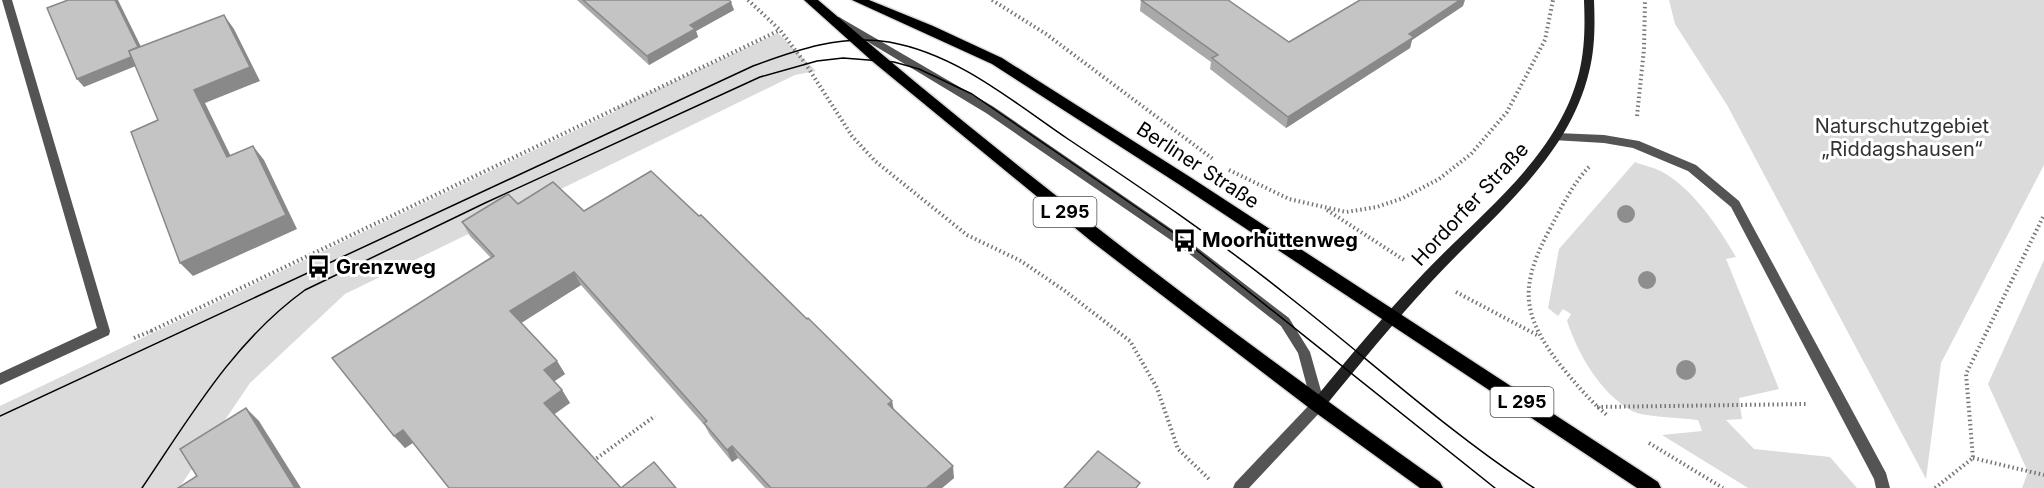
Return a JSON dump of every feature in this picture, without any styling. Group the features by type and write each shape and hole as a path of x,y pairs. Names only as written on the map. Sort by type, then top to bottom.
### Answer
{"main road":[{"name":"Berliner Straße","path":"858,0 997,61 1185,181 1652,488"},
{"name":"Hordorfer Straße","path":"1318,405 1392,317 1521,181 1557,137 1581,85 1590,30 1589,0"},
{"name":"L 295","path":"815,4 877,58 1096,237 1318,405 1434,488"}],"street":[{"path":"0,379 104,331 7,0"},
{"path":"815,4 910,65 990,110 1182,242 1285,322 1304,352 1318,405 1240,488"},
{"path":"1557,137 1604,139 1635,144 1692,168 1735,204 1881,478 1883,488"}],"path":[{"path":"748,0 780,30 805,63 852,136 875,161 968,235 1021,261 1065,291 1130,341 1157,388 1178,449 1218,488"},
{"path":"992,0 1080,58 1216,161"},
{"path":"1224,167 1289,199 1346,212 1377,207 1403,198 1439,179 1471,154 1507,112 1545,40 1553,0"},
{"path":"1614,421 1597,407 1538,335 1528,309 1529,289 1540,251 1585,171 1593,164 1628,160 1635,144 1644,49 1645,0"},
{"path":"151,331 780,30"},
{"path":"1973,458 1966,374 2044,215"},
{"path":"1597,407 1812,404"},
{"path":"592,462 655,416"},
{"path":"1644,440 1723,488"},
{"path":"1973,458 2044,475"},
{"path":"1935,488 1973,458"}],"green space":[{"name":"Naturschutzgebiet „Riddagshausen“","path":"1669,0 2044,0 2044,165 1941,363 1926,479 1727,105 1675,24"},
{"path":"778,33 816,71 795,75 345,294 250,383 179,488 0,488 0,406 616,111 615,109"},
{"path":"1635,162 1662,172 1687,190 1714,223 1736,257 1726,259 1779,389 1739,398 1742,419 1726,420 1754,449 1830,457 1857,488 1748,488 1662,435 1702,431 1698,420 1637,413 1610,394 1592,372 1577,346 1567,321 1571,314 1563,309 1558,316 1548,308 1559,249"},
{"path":"2044,260 2044,488 2022,488 2028,472 1988,384"}],"building":[{"path":"68,0 115,0 138,47 129,51 131,57 77,79 47,8"},
{"path":"583,0 729,0 731,2 690,25 695,29 647,56"},
{"path":"1141,0 1228,0 1289,42 1360,0 1460,0 1409,34 1414,37 1288,117 1212,58 1218,55"},
{"path":"224,15 250,67 194,90 227,157 253,146 286,215 180,263 131,132 158,120 129,51"},
{"path":"651,171 699,216 701,215 808,318 892,401 888,404 953,466 926,488 771,488 732,446 727,450 704,423 707,421 574,272 510,311 557,361 544,370 562,390 544,403 621,488 449,488 403,430 394,436 332,358 494,256 462,222 508,194 518,204 553,182 584,211"},
{"path":"246,408 295,488 178,488 197,476 180,449"},
{"path":"1098,451 1140,483 1136,488 1064,488"},
{"path":"654,462 676,488 621,488"}],"tram line":[{"path":"0,416 753,66 820,45 871,40 914,48 938,57 1005,95 1234,254 1470,443 1534,488"},
{"path":"142,488 196,408 235,356 256,332 305,290 485,203 760,77 817,61 843,58 894,62 919,69 972,94 1184,240 1495,488"}],"place":[{"name":"Moorhüttenweg","path":"1184,240"},
{"name":"Grenzweg","path":"318,267"}]}
